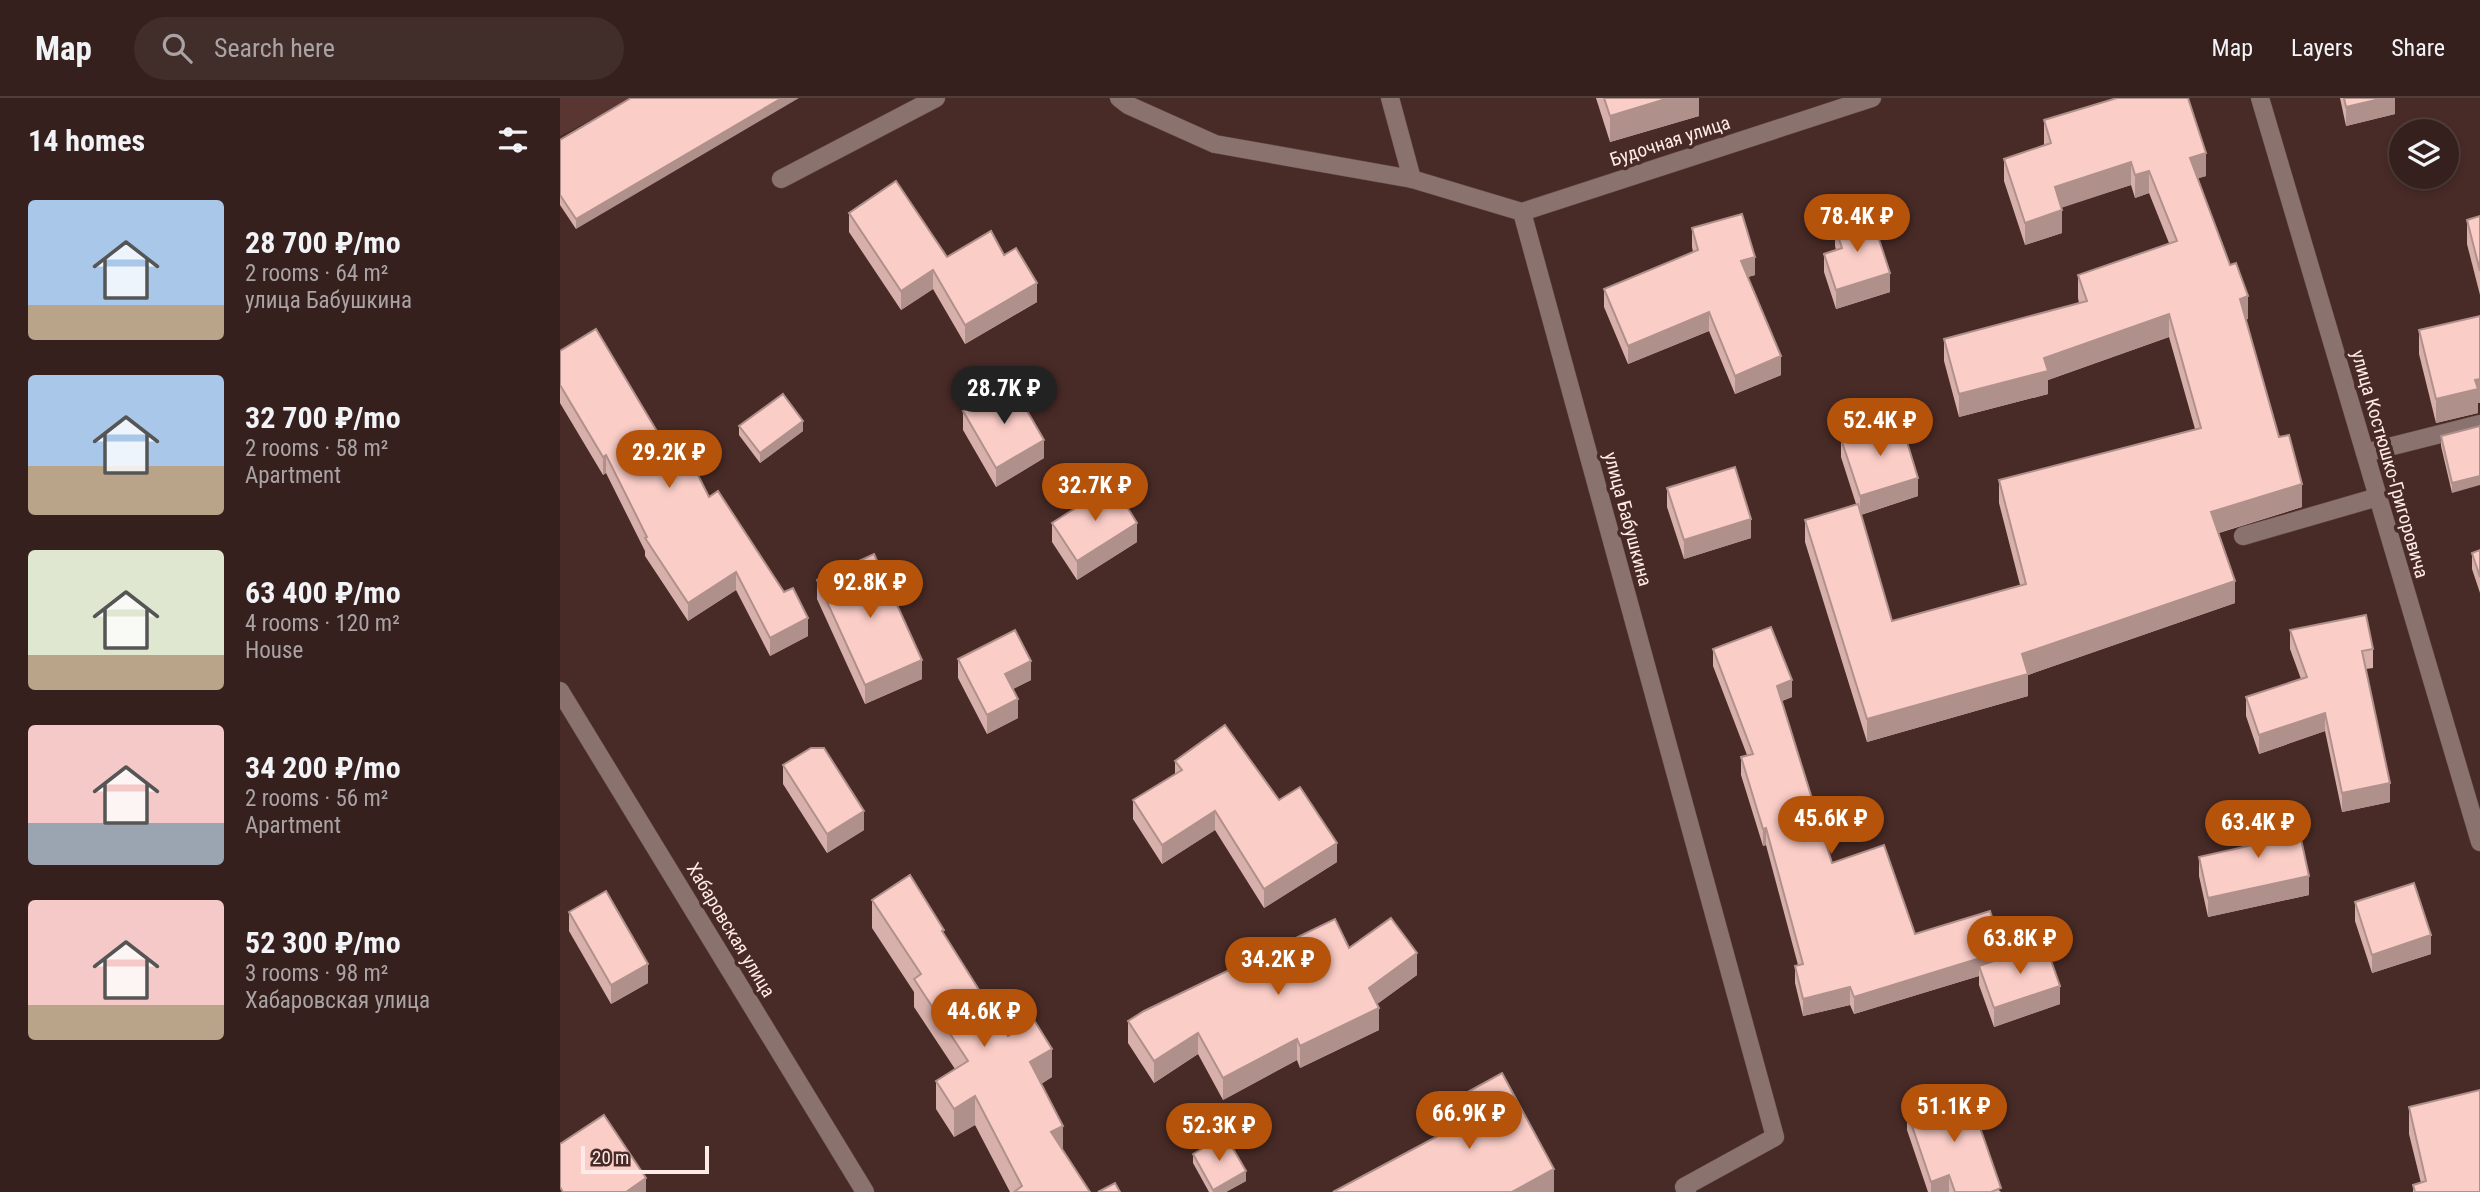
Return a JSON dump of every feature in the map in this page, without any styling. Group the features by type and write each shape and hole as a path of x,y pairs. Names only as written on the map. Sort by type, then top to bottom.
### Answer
{"street":[{"path":"781,179 936,98"},
{"path":"1119,98 1128,105 1216,144 1412,179 1522,212"},
{"path":"1390,98 1412,179"},
{"name":"Будочная улица","path":"1522,212 1872,98"},
{"name":"улица Костюшко-Григоровича","path":"2260,98 2480,842"},
{"name":"улица Бабушкина","path":"1522,212 1775,1137 1684,1187 1687,1192"},
{"path":"2365,453 2480,424"},
{"path":"2243,536 2378,497"},
{"name":"Хабаровская улица","path":"560,691 865,1192"}],"shaded area":[{"path":"560,98 635,98 560,136"}],"building":[{"path":"631,98 782,98 576,219 560,195 560,140"},
{"path":"1604,98 1669,98 1610,116"},
{"path":"2117,98 2188,98 2206,153 2190,158 2230,265 2236,263 2248,296 2240,299 2279,437 2289,435 2302,484 2211,512 2235,581 2022,654 2028,674 1867,719 1805,520 1858,504 1892,621 2026,584 1999,480 2201,428 2169,314 2044,358 2048,371 1959,394 1944,339 2087,301 2078,275 2177,241 2149,171 2135,175 2131,162 2055,187 2062,210 2025,223 2004,159 2051,143 2044,120"},
{"path":"2344,98 2384,98 2346,107"},
{"path":"896,181 947,257 991,231 1004,255 1016,248 1037,283 965,325 933,270 901,291 849,213"},
{"path":"1742,214 1755,257 1741,261 1781,356 1735,376 1709,312 1628,346 1604,289 1698,250 1692,228"},
{"path":"1871,215 1890,273 1836,290 1824,254 1842,248 1835,227"},
{"path":"2480,216 2480,271 2467,220"},
{"path":"2480,316 2480,379 2475,380 2478,389 2436,399 2419,330"},
{"path":"596,329 661,438 676,431 709,497 718,491 784,592 793,588 808,618 770,638 736,572 688,603 645,538 647,537 606,455 603,457 560,385 560,351"},
{"path":"1011,383 1044,440 996,468 963,411"},
{"path":"783,394 803,421 760,453 739,426"},
{"path":"1900,419 1918,478 1860,496 1841,439"},
{"path":"2480,426 2480,476 2452,483 2441,436"},
{"path":"1735,467 1751,519 1684,540 1667,488"},
{"path":"1113,484 1137,523 1077,561 1052,523"},
{"path":"2480,550 2480,577 2472,553"},
{"path":"874,554 922,660 865,685 817,580"},
{"path":"2366,615 2373,649 2362,651 2390,783 2342,793 2325,713 2259,735 2246,697 2307,677 2290,630"},
{"path":"1771,627 1792,680 1777,686 1832,863 1884,845 1915,934 1990,911 2003,951 1854,997 1850,987 1803,999 1795,966 1803,964 1766,828 1763,829 1741,757 1753,754 1713,649"},
{"path":"1015,630 1031,661 1005,674 1018,699 987,715 958,659"},
{"path":"1225,725 1279,800 1300,787 1337,843 1264,889 1215,811 1162,845 1133,800 1182,770 1175,761"},
{"path":"811,748 824,748 864,811 827,834 783,765"},
{"path":"2296,816 2309,876 2208,898 2199,857 2257,844 2253,825"},
{"path":"910,875 1008,1036 1034,1020 1052,1049 1030,1062 1063,1126 1051,1132 1090,1192 1014,1192 1022,1186 975,1096 954,1109 936,1081 968,1061 914,979 921,974 872,900"},
{"path":"2414,883 2431,935 2372,955 2355,902"},
{"path":"606,891 648,964 611,985 569,912"},
{"path":"1391,918 1417,953 1369,988 1379,1008 1300,1046 1297,1039 1223,1078 1198,1033 1154,1061 1128,1021 1335,919 1349,948"},
{"path":"2045,943 2060,986 1994,1008 1979,966"},
{"path":"1502,1073 1554,1169 1512,1192 1333,1192 1466,1121 1455,1099"},
{"path":"1967,1090 2001,1188 1991,1192 1955,1192 1949,1175 1931,1182 1907,1111"},
{"path":"2480,1090 2480,1192 2415,1192 2413,1185 2426,1181 2409,1107"},
{"path":"604,1115 646,1178 626,1192 563,1192 560,1187 560,1144"},
{"path":"1225,1135 1246,1171 1213,1190 1193,1154"},
{"path":"1115,1183 1120,1192 1098,1192"}]}
